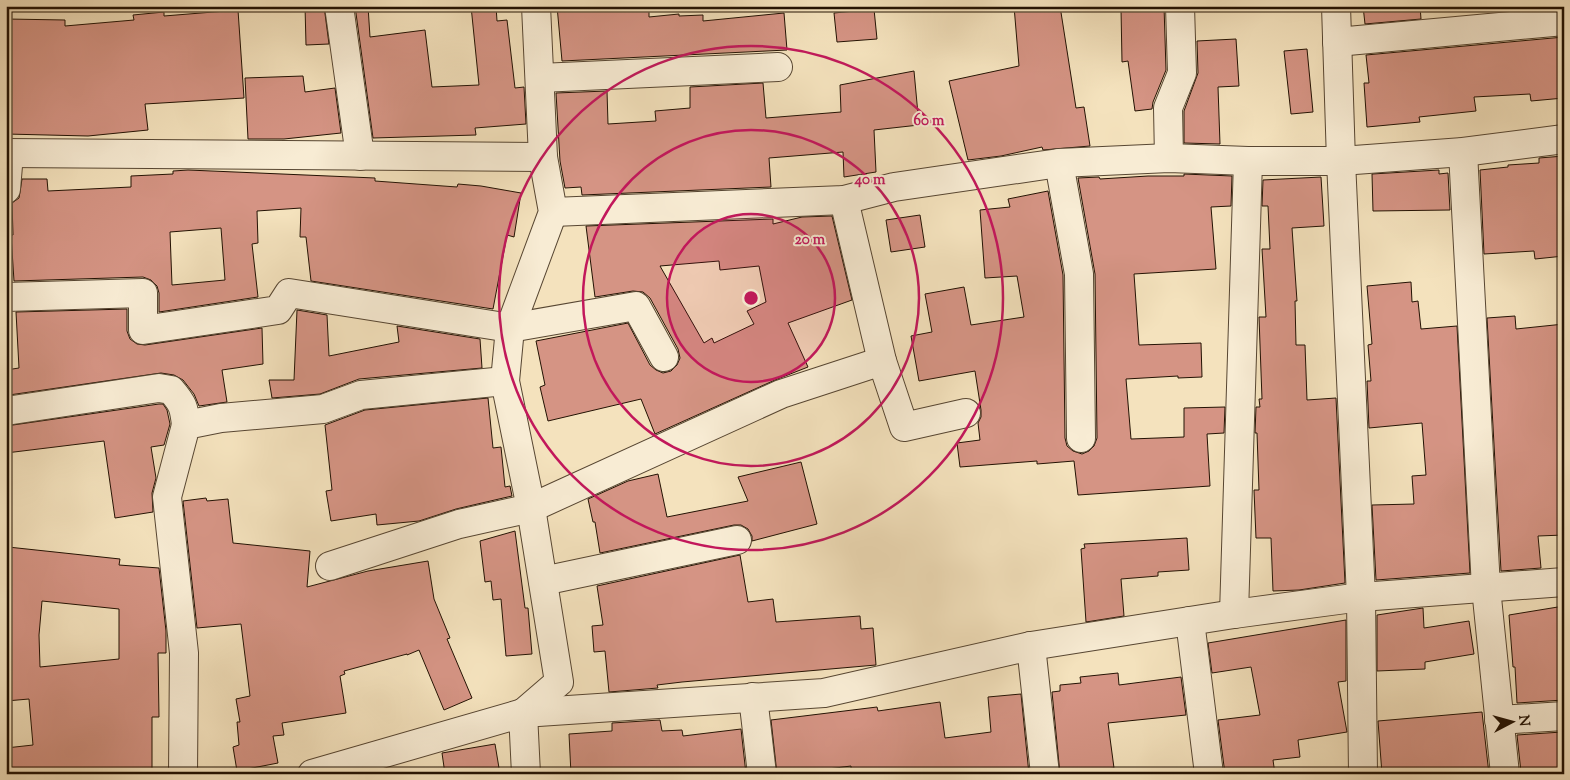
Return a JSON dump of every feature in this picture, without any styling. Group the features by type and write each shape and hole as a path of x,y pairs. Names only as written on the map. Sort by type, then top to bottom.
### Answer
{"street":[{"path":"339,6 360,156"},
{"path":"523,712 559,682 531,508 505,381 510,328 553,212 543,157 536,6"},
{"path":"1169,158 1168,108 1182,73 1180,6"},
{"path":"1336,6 1361,597 1363,774"},
{"path":"1337,42 1564,21"},
{"path":"540,78 778,67"},
{"path":"553,212 844,200 894,187 1059,163 1169,158 1248,161 1342,161 1463,152 1564,139"},
{"path":"1463,152 1486,588 1505,774"},
{"path":"6,189 8,154 543,157"},
{"path":"1234,614 1248,161"},
{"path":"1059,163 1079,274 1081,438"},
{"path":"844,200 882,361 904,427 966,413"},
{"path":"6,297 143,293 143,330 278,310 289,293 510,328 636,306 664,357"},
{"path":"330,566 459,524 531,508 781,394 882,361"},
{"path":"186,425 221,418 323,409 361,395 505,381"},
{"path":"6,412 159,388 171,390 178,397 184,408 186,425 166,496 184,653 183,774"},
{"path":"543,581 737,540"},
{"path":"312,774 523,712 824,692 1031,646 1234,614 1361,597 1564,582"},
{"path":"1190,621 1209,774"},
{"path":"1031,646 1045,774"},
{"path":"753,697 762,774"},
{"path":"523,712 526,774"},
{"path":"1499,720 1564,716"}],"building":[{"path":"305,6 324,6 329,44 306,45"},
{"path":"355,6 368,6 370,37 425,30 432,87 479,85 471,6 496,6 497,21 507,20 515,88 524,87 526,124 475,128 476,135 373,138"},
{"path":"557,6 649,6 649,17 679,14 679,16 703,15 703,21 784,13 787,50 562,61"},
{"path":"1014,6 1060,6 1076,108 1084,107 1090,146 1043,150 1042,147 1001,156 968,160 949,81 1019,66"},
{"path":"1140,6 1164,6 1166,70 1152,109 1135,111 1128,61 1122,62 1121,9"},
{"path":"1363,6 1420,6 1421,19 1365,24"},
{"path":"874,9 877,39 837,42 834,13"},
{"path":"238,10 244,98 145,104 148,130 88,136 6,134 7,19 65,20 65,26 134,20 133,15 164,12 164,16"},
{"path":"1564,37 1564,98 1531,101 1530,94 1474,97 1476,111 1419,117 1420,122 1367,127 1364,83 1369,83 1366,55"},
{"path":"1236,39 1239,86 1218,87 1220,144 1184,143 1184,111 1198,73 1197,41"},
{"path":"1307,49 1313,112 1291,114 1284,51"},
{"path":"914,71 919,125 874,130 876,172 844,177 843,152 769,158 771,187 582,195 581,187 565,188 560,161 556,93 607,91 608,124 656,121 655,111 690,108 690,87 763,83 766,118 841,112 840,85"},
{"path":"303,76 305,92 335,88 341,133 284,139 248,139 245,78"},
{"path":"1564,156 1564,256 1535,259 1534,251 1484,254 1480,170 1508,167 1508,165 1539,163 1539,158"},
{"path":"188,170 375,178 375,181 457,187 458,184 521,193 514,237 507,235 493,309 311,281 306,237 300,237 301,208 257,211 258,243 252,244 258,297 159,312 157,286 151,280 143,277 14,281 11,235 13,235 12,203 19,198 22,179 47,179 48,191 131,187 131,176 173,174 173,171","holes":["221,228 225,280 172,285 170,232"]},
{"path":"1439,170 1439,174 1448,173 1450,210 1373,211 1372,174"},
{"path":"1184,174 1232,176 1231,206 1211,207 1216,269 1134,274 1139,345 1201,343 1202,377 1178,378 1178,376 1126,379 1131,439 1184,437 1184,408 1225,407 1224,433 1207,434 1210,486 1078,495 1074,461 1037,464 1037,461 960,467 957,443 980,440 978,423 981,417 981,410 975,371 919,381 911,336 932,332 925,294 964,287 971,325 1024,317 1017,276 985,278 980,210 1010,207 1008,199 1048,191 1063,275 1065,438 1067,446 1073,451 1082,454 1094,446 1097,438 1095,274 1078,178 1184,176"},
{"path":"1321,177 1324,226 1292,228 1297,301 1295,301 1296,345 1305,345 1307,400 1336,398 1345,583 1299,590 1273,591 1271,538 1256,538 1254,490 1259,490 1257,433 1255,433 1256,407 1260,407 1259,399 1262,399 1259,317 1266,317 1262,249 1270,249 1268,206 1262,206 1263,180"},
{"path":"920,215 925,247 891,252 886,220"},
{"path":"832,216 852,300 788,323 808,367 655,434 641,399 548,421 540,387 545,385 536,341 628,323 650,365 656,370 663,373 671,371 677,365 680,358 678,349 650,298 643,292 633,291 595,297 586,226 773,219 773,224 802,217","holes":["719,261 720,270 759,266 766,302 747,311 754,324 714,343 712,338 704,343 660,266"]},
{"path":"1411,282 1412,302 1418,301 1421,329 1457,326 1470,573 1376,580 1372,505 1414,504 1412,476 1426,475 1422,423 1369,428 1367,381 1371,381 1368,345 1372,344 1367,286"},
{"path":"127,309 127,331 130,339 137,344 145,345 262,328 263,364 222,370 227,402 199,406 194,394 183,380 174,375 161,373 9,395 6,370 19,368 16,312"},
{"path":"297,310 327,315 329,356 399,342 397,326 480,339 482,368 359,379 320,394 272,398 269,380 294,380"},
{"path":"1515,316 1516,329 1564,324 1564,535 1538,536 1541,568 1501,571 1487,318"},
{"path":"488,398 493,448 501,447 505,487 510,486 512,496 456,509 419,521 377,525 376,514 331,521 326,491 332,490 325,425 365,410"},
{"path":"163,404 167,410 170,424 164,445 151,447 156,478 152,493 153,512 115,518 104,441 6,453 6,426"},
{"path":"801,462 817,524 752,541 752,536 748,529 741,525 734,525 600,553 595,522 593,522 588,499 628,481 658,474 667,517 748,501 738,477"},
{"path":"206,498 207,501 228,499 233,543 310,551 307,587 368,571 428,561 434,599 450,638 447,639 472,698 444,710 419,650 407,655 344,671 345,674 340,676 346,713 282,723 284,735 273,736 278,763 237,771 233,747 239,745 237,722 240,722 236,699 250,696 241,624 197,628 183,501"},
{"path":"515,531 525,608 528,608 532,654 506,656 501,599 493,600 491,581 485,582 480,541"},
{"path":"1187,538 1189,570 1158,572 1158,576 1121,579 1124,616 1086,622 1081,549 1085,548 1084,544"},
{"path":"8,547 120,559 119,565 159,568 166,631 166,653 158,653 159,717 152,717 152,774 97,774 97,770 54,774 6,774 6,748 33,745 29,699 6,701","holes":["42,601 119,609 119,659 40,667 39,635"]},
{"path":"740,555 748,602 773,599 776,622 860,616 861,629 873,628 876,665 682,682 657,685 658,688 609,692 605,651 594,652 592,626 603,625 597,586"},
{"path":"1564,606 1564,700 1517,703 1509,615"},
{"path":"1423,608 1424,628 1469,621 1474,654 1425,662 1425,669 1377,671 1377,615"},
{"path":"1346,620 1346,681 1338,682 1347,732 1298,740 1300,757 1273,760 1275,774 1225,774 1218,720 1260,715 1251,667 1212,673 1208,643"},
{"path":"1118,673 1119,685 1181,677 1186,715 1108,723 1114,768 1060,774 1052,692 1060,691 1060,685 1081,683 1080,677"},
{"path":"1021,694 1029,774 851,774 851,766 777,774 771,720 877,707 878,711 940,702 945,738 991,732 988,697"},
{"path":"1482,712 1489,774 1382,774 1378,721"},
{"path":"660,720 662,731 682,730 683,736 741,729 746,774 571,774 569,734 612,731 612,723"},
{"path":"1562,732 1564,770 1521,772 1517,735"},
{"path":"495,744 500,774 445,774 442,753"}]}
